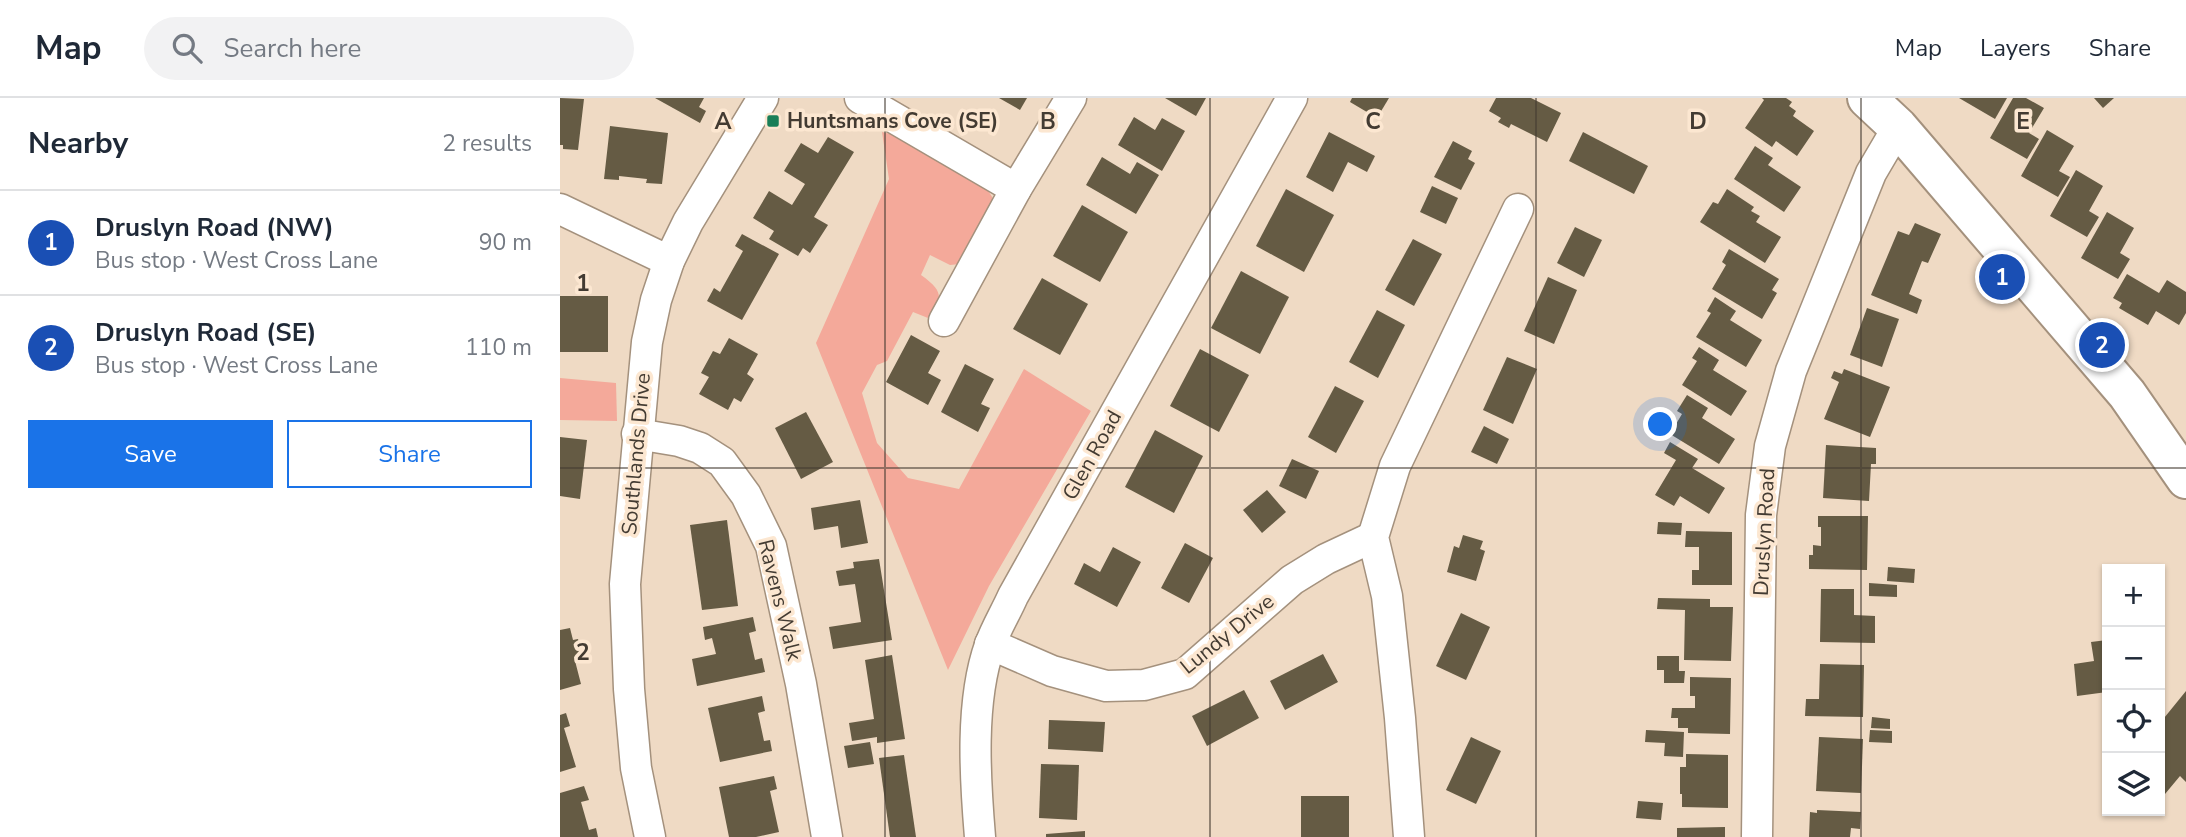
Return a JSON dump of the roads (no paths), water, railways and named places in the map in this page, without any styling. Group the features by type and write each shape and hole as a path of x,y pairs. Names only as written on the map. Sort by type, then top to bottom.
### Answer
{"street":[{"name":"Southlands Drive","path":"650,837 636,768 629,689 625,584 647,342 656,300 669,261 688,222 763,98"},
{"path":"860,98 1016,189"},
{"path":"944,321 1016,189 1071,98"},
{"name":"Glen Road","path":"980,837 976,793 978,695 990,644 1013,596 1292,98"},
{"path":"1867,98 1898,127 2127,394 2186,478"},
{"name":"Druslyn Road","path":"1757,837 1761,515 1770,446 1791,371 1871,173 1898,127"},
{"path":"560,209 669,261"},
{"path":"1409,837 1387,596 1373,537 1395,466 1518,209"},
{"name":"Ravens Walk","path":"637,434 689,444 722,463 746,495 771,546 801,684 827,837"},
{"name":"Lundy Drive","path":"990,644 1052,671 1106,686 1144,685 1185,674 1292,580 1326,558 1373,537"}],"place":[{"name":"Huntsmans Cove (SE)","path":"773,121"},
{"name":"Druslyn Road (NW)","path":"2002,277"},
{"name":"Druslyn Road (SE)","path":"2102,345"}]}
